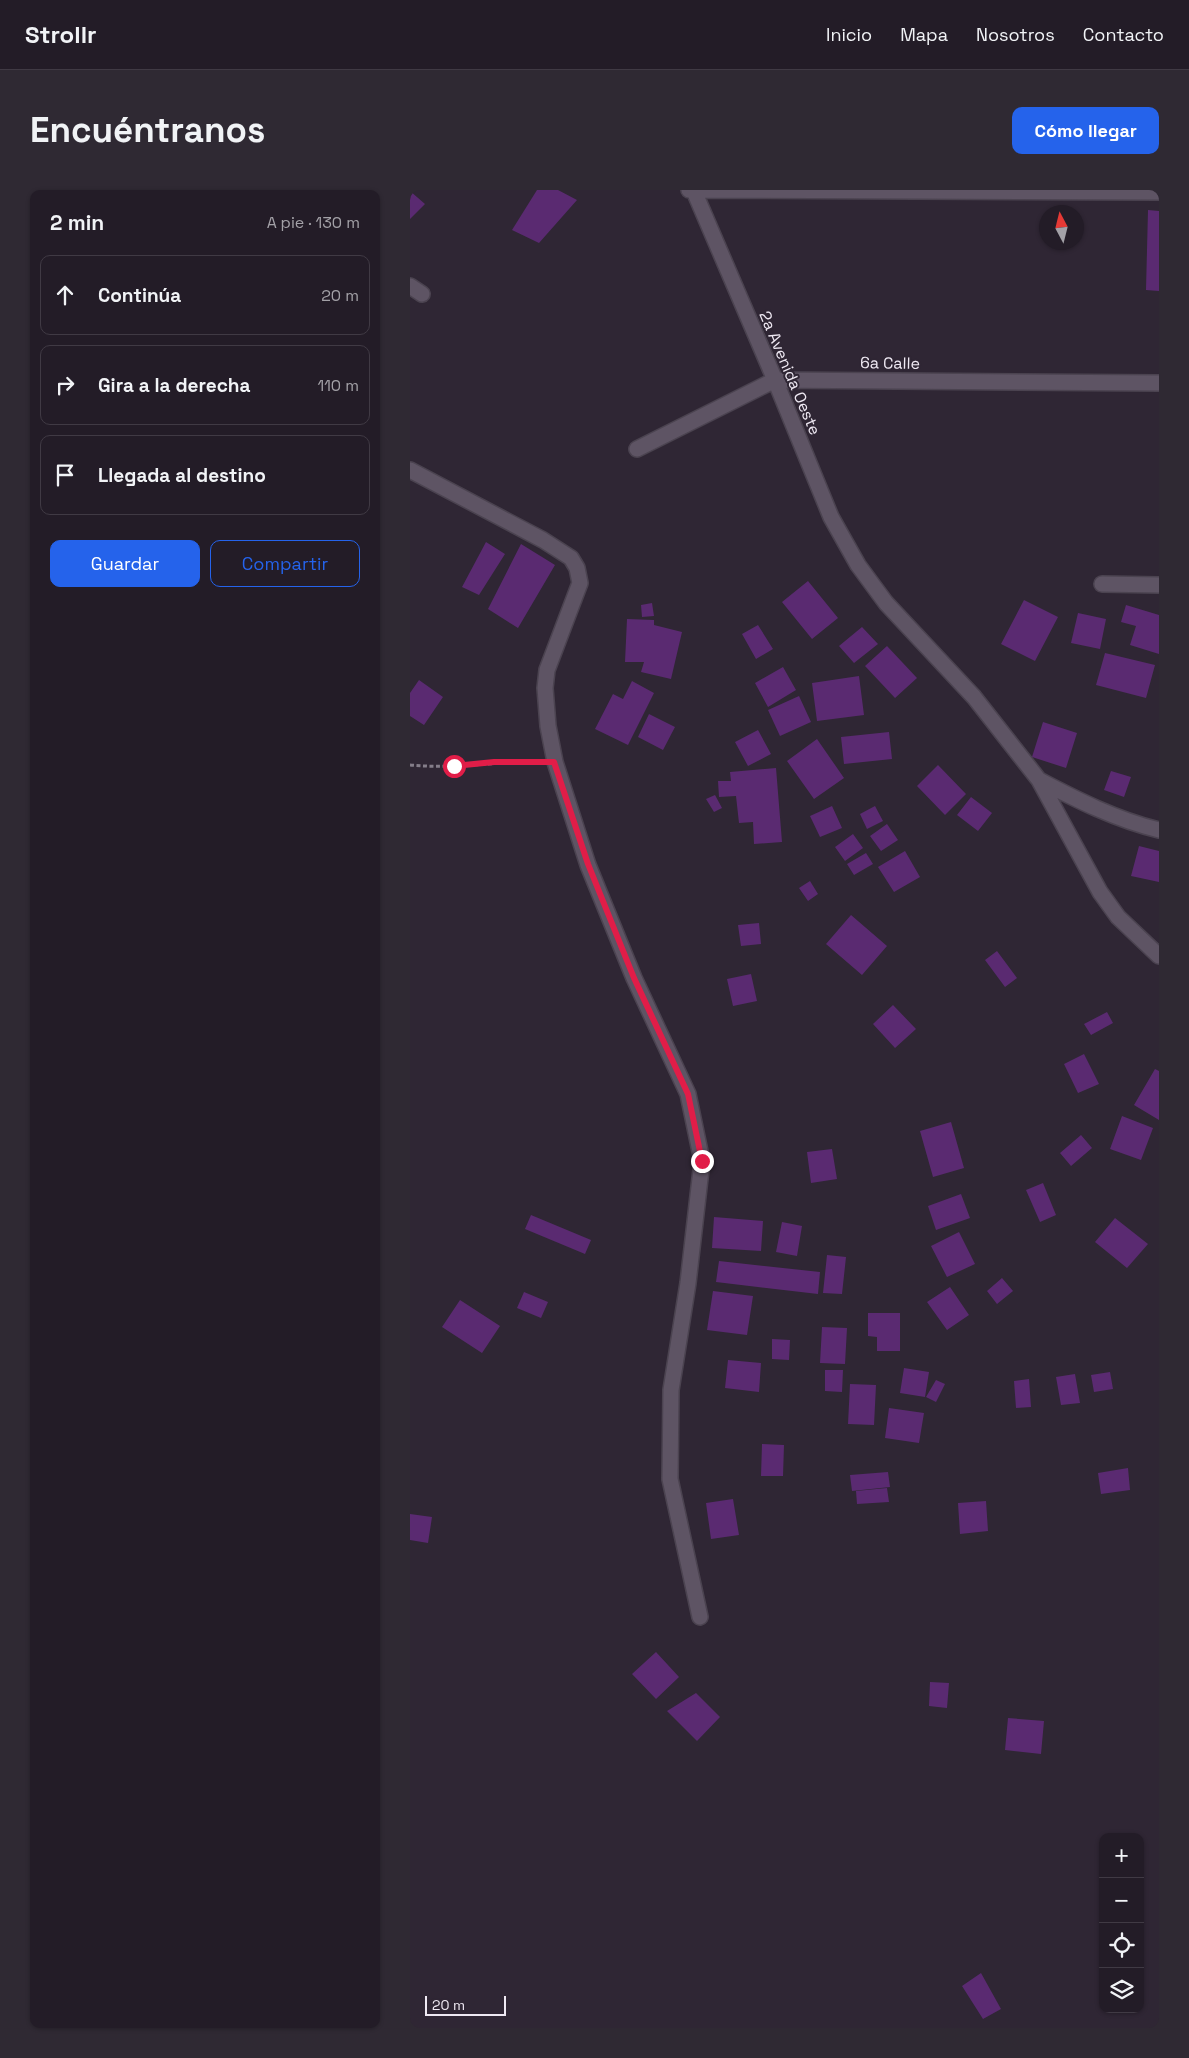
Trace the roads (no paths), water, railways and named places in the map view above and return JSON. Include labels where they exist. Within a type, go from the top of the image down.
[{"type":"street","points":[[692,191],[1159,192]]},
{"type":"street","name":"2a Avenida Oeste","points":[[692,191],[775,380],[831,517],[858,566],[886,603],[974,696],[1039,780],[1100,892],[1118,917],[1159,956]]},
{"type":"street","name":"6a Calle","points":[[637,448],[775,380],[1159,384]]},
{"type":"street","points":[[410,470],[542,540],[571,558],[578,568],[580,583],[547,670],[545,688],[548,726],[554,762],[599,891],[634,978],[688,1094],[702,1161],[688,1283],[670,1390],[670,1479],[700,1617]]},
{"type":"street","points":[[1102,584],[1159,585]]},
{"type":"street","points":[[1039,780],[1098,808],[1139,825],[1159,830]]}]
